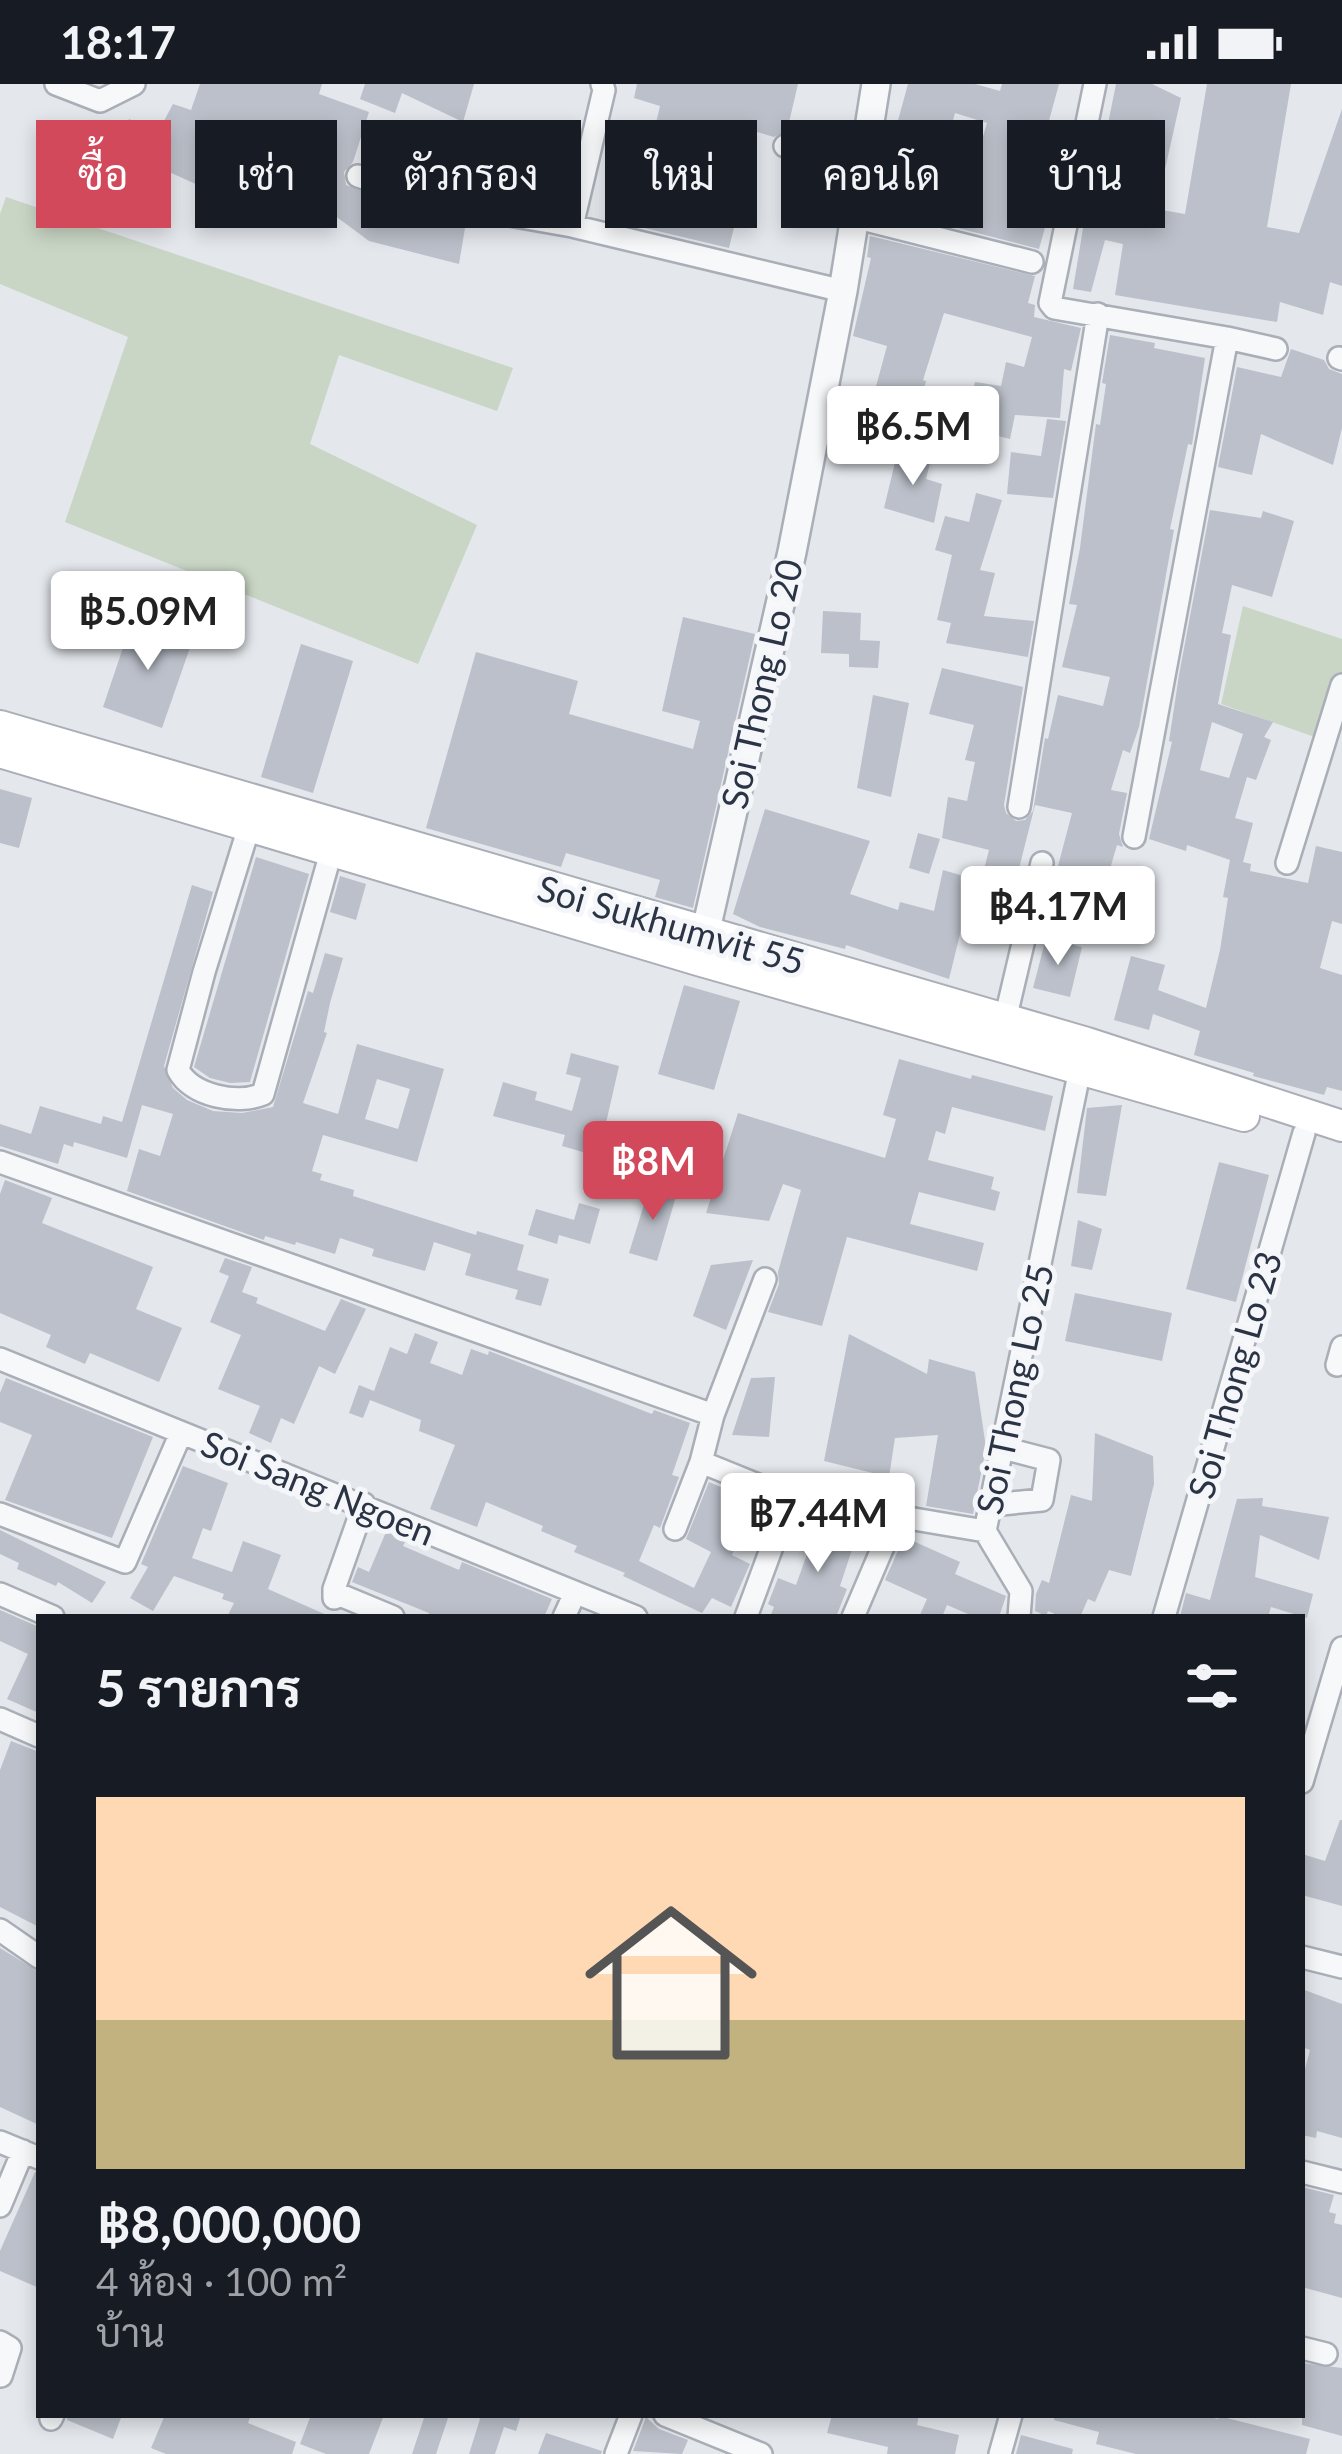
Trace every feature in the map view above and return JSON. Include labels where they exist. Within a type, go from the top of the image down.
[{"type":"main road","name":"Soi Sukhumvit 55","points":[[0,726],[705,934],[839,987],[1005,1020],[1083,1056]]},
{"type":"main road","name":"Soi Sukhumvit 55","points":[[0,752],[331,852],[1083,1056],[1319,1126],[1342,1144]]},
{"type":"street","points":[[56,84],[100,100],[134,84]]},
{"type":"street","points":[[581,183],[602,84]]},
{"type":"street","points":[[1095,84],[1048,296],[1054,308],[1276,349]]},
{"type":"street","name":"Soi Thong Lo 20","points":[[869,120],[874,85]]},
{"type":"street","points":[[580,228],[843,291]]},
{"type":"street","name":"Soi Thong Lo 20","points":[[705,934],[792,552],[852,228]]},
{"type":"street","points":[[898,228],[1032,262]]},
{"type":"street","points":[[1019,807],[1098,314]]},
{"type":"street","points":[[1134,837],[1227,338]]},
{"type":"street","points":[[1287,863],[1342,686]]},
{"type":"street","points":[[249,827],[178,1070],[183,1079],[210,1093],[250,1100],[263,1094],[331,852]]},
{"type":"street","points":[[1005,1020],[1042,863]]},
{"type":"street","name":"Soi Thong Lo 25","points":[[701,1462],[790,1498],[985,1532],[1083,1056]]},
{"type":"street","name":"Soi Thong Lo 23","points":[[1165,1614],[1319,1126]]},
{"type":"street","points":[[0,1162],[713,1415]]},
{"type":"street","points":[[675,1529],[765,1279]]},
{"type":"street","name":"Soi Sang Ngoen","points":[[0,1359],[628,1614]]},
{"type":"street","points":[[0,1514],[125,1562],[181,1433]]},
{"type":"street","points":[[991,1505],[1042,1500],[1049,1460],[1003,1448]]},
{"type":"street","points":[[747,1614],[790,1498]]},
{"type":"street","points":[[364,1504],[334,1598],[340,1595],[386,1614]]},
{"type":"street","points":[[855,1614],[897,1514]]},
{"type":"street","points":[[985,1532],[1021,1591],[1019,1614]]},
{"type":"street","points":[[565,1614],[575,1593]]},
{"type":"street","points":[[0,1594],[46,1614]]},
{"type":"street","points":[[1305,1772],[1342,1648]]},
{"type":"street","points":[[0,1719],[36,1735]]},
{"type":"street","points":[[0,1930],[36,1955]]},
{"type":"street","points":[[1305,1958],[1342,1967]]},
{"type":"street","points":[[0,2142],[31,2155],[0,2206]]},
{"type":"street","points":[[1305,2173],[1342,2182]]},
{"type":"street","points":[[0,2342],[10,2348],[1,2376]]},
{"type":"street","points":[[1305,2349],[1326,2354]]},
{"type":"street","points":[[616,2454],[630,2418]]},
{"type":"street","points":[[672,2418],[761,2454]]},
{"type":"street","points":[[1000,2454],[1010,2418]]},
{"type":"green space","points":[[6,197],[36,207],[36,228],[98,228],[513,368],[497,411],[339,355],[310,444],[477,525],[418,664],[65,522],[128,337],[0,284],[0,214]]},
{"type":"green space","points":[[1243,606],[1342,639],[1342,679],[1323,740],[1221,704]]},
{"type":"building","points":[[200,84],[322,84],[319,94],[369,112],[366,120],[361,120],[353,162],[344,172],[346,185],[361,190],[361,228],[465,228],[459,264],[369,241],[337,217],[337,120],[195,120],[195,184],[171,173],[171,120],[164,120],[173,104],[191,110]]},
{"type":"building","points":[[365,84],[474,84],[464,120],[402,93],[395,113],[360,99]]},
{"type":"building","points":[[637,84],[798,84],[790,120],[781,120],[781,134],[774,137],[757,132],[757,120],[657,120],[660,106],[634,98]]},
{"type":"building","points":[[908,84],[975,84],[1000,91],[1002,84],[1059,84],[1049,120],[1007,120],[1007,228],[1045,228],[1039,249],[958,228],[983,228],[987,123],[955,113],[953,120],[898,120]]},
{"type":"building","points":[[1116,84],[1152,84],[1181,98],[1165,169],[1165,120],[1109,120]]},
{"type":"building","points":[[1207,84],[1291,84],[1267,227],[1299,233],[1342,109],[1342,286],[1330,282],[1323,315],[1280,302],[1277,322],[1115,295],[1123,244],[1105,240],[1091,292],[1073,289],[1083,228],[1165,228],[1165,211],[1185,214]]},
{"type":"building","points":[[645,228],[734,228],[729,248]]},
{"type":"building","points":[[870,236],[1035,276],[1028,303],[1035,305],[1034,317],[1081,328],[1071,371],[1064,369],[1060,418],[1015,415],[1010,439],[965,428],[975,382],[1001,386],[1006,362],[1024,367],[1032,337],[944,313],[914,428],[868,416],[887,346],[853,336],[871,258],[867,257]]},
{"type":"building","points":[[1110,335],[1205,358],[1192,445],[1188,444],[1170,529],[1174,530],[1139,727],[1130,753],[1123,750],[1111,790],[1127,793],[1119,834],[1123,847],[1117,845],[1107,879],[1058,866],[1072,813],[1035,805],[1004,928],[964,918],[949,979],[846,945],[845,949],[760,927],[733,914],[765,809],[870,841],[850,894],[898,910],[900,902],[934,911],[943,870],[981,881],[989,850],[942,838],[948,797],[967,801],[975,762],[965,760],[974,725],[929,714],[942,668],[1023,687],[1004,805],[1016,821],[1025,820],[1033,811],[1045,738],[1058,695],[1103,706],[1110,677],[1062,667],[1077,605],[1069,604],[1096,424],[1100,425]]},
{"type":"building","points":[[1291,349],[1324,360],[1329,369],[1342,374],[1342,428],[1333,465],[1261,434],[1252,475],[1218,467],[1237,367],[1281,377]]},
{"type":"building","points":[[837,414],[859,417],[854,442],[833,438]]},
{"type":"building","points":[[1047,419],[1066,421],[1053,498],[1007,494],[1011,452],[1041,456]]},
{"type":"building","points":[[898,450],[931,459],[926,479],[942,484],[934,523],[884,508]]},
{"type":"building","points":[[976,493],[1002,500],[980,570],[995,573],[984,616],[1034,621],[1028,657],[946,643],[951,623],[937,620],[952,555],[935,550],[945,516],[969,522]]},
{"type":"building","points":[[1210,510],[1261,518],[1263,511],[1294,521],[1272,597],[1232,585],[1222,633],[1231,635],[1218,704],[1273,722],[1264,737],[1271,740],[1256,780],[1247,777],[1235,818],[1253,823],[1243,862],[1251,864],[1250,871],[1308,883],[1316,846],[1342,852],[1342,924],[1332,921],[1320,968],[1342,975],[1342,1091],[1327,1087],[1324,1095],[1194,1055],[1200,1031],[1153,1014],[1149,1030],[1114,1020],[1131,956],[1165,965],[1158,990],[1206,1008],[1220,950],[1230,860],[1187,845],[1186,851],[1149,839],[1172,742],[1179,675]],"holes":[[[1212,722],[1243,734],[1229,778],[1200,770]]]},
{"type":"building","points":[[823,611],[861,613],[860,640],[880,641],[878,668],[849,667],[849,654],[821,653]]},
{"type":"building","points":[[683,617],[755,634],[693,908],[655,897],[660,880],[566,853],[561,867],[426,828],[476,652],[578,681],[569,714],[693,749],[700,721],[662,711]]},
{"type":"building","points":[[133,618],[193,639],[162,728],[103,707]]},
{"type":"building","points":[[301,644],[353,661],[313,793],[261,777]]},
{"type":"building","points":[[873,695],[909,703],[891,797],[857,788]]},
{"type":"building","points":[[0,789],[32,798],[19,848],[0,843]]},
{"type":"building","points":[[918,833],[940,839],[929,874],[909,868]]},
{"type":"building","points":[[256,857],[309,874],[250,1082],[230,1083],[194,1067]]},
{"type":"building","points":[[340,876],[366,884],[356,920],[330,912]]},
{"type":"building","points":[[192,885],[213,892],[164,1066],[173,1088],[213,1111],[242,1113],[273,1107],[308,991],[313,993],[325,953],[343,958],[327,1033],[303,1103],[338,1114],[357,1044],[444,1069],[417,1162],[323,1135],[312,1171],[322,1174],[320,1180],[354,1190],[353,1196],[476,1235],[477,1231],[524,1245],[517,1270],[549,1279],[541,1306],[515,1299],[518,1290],[465,1275],[471,1254],[434,1242],[425,1271],[372,1256],[374,1249],[340,1238],[335,1254],[296,1242],[265,1236],[264,1240],[127,1191],[139,1149],[160,1156],[173,1114],[142,1105],[127,1158],[74,1142],[73,1147],[64,1144],[58,1164],[0,1146],[0,1124],[31,1134],[40,1106],[101,1124],[103,1116],[122,1122]],"holes":[[[377,1079],[410,1089],[398,1129],[365,1119]]]},
{"type":"building","points":[[1046,938],[1082,947],[1070,997],[1033,988]]},
{"type":"building","points":[[684,985],[740,1001],[714,1090],[658,1074]]},
{"type":"building","points":[[571,1053],[619,1066],[601,1145],[586,1141],[583,1152],[562,1146],[565,1135],[493,1116],[503,1082],[537,1092],[535,1100],[572,1111],[581,1078],[566,1074]]},
{"type":"building","points":[[899,1059],[1053,1096],[1045,1131],[952,1107],[945,1134],[936,1131],[928,1160],[994,1177],[991,1189],[1000,1192],[995,1211],[919,1192],[910,1224],[984,1243],[977,1271],[847,1237],[822,1326],[768,1312],[801,1190],[783,1184],[769,1221],[706,1213],[738,1113],[885,1158],[896,1119],[883,1115]]},
{"type":"building","points":[[1122,1105],[1106,1196],[1077,1193],[1087,1108]]},
{"type":"building","points":[[666,1121],[691,1128],[682,1159],[658,1152]]},
{"type":"building","points":[[1219,1162],[1269,1175],[1236,1302],[1186,1289]]},
{"type":"building","points":[[5,1180],[52,1198],[42,1223],[153,1267],[136,1309],[182,1328],[159,1382],[90,1353],[85,1364],[46,1347],[51,1335],[0,1313],[0,1194]]},
{"type":"building","points":[[650,1185],[677,1193],[657,1261],[629,1253]]},
{"type":"building","points":[[579,1203],[600,1209],[590,1244],[559,1235],[557,1244],[528,1235],[536,1209],[574,1220]]},
{"type":"building","points":[[1078,1220],[1102,1229],[1092,1270],[1071,1266]]},
{"type":"building","points":[[225,1258],[252,1267],[242,1292],[258,1298],[256,1303],[325,1331],[341,1299],[366,1309],[335,1374],[319,1366],[294,1424],[281,1418],[271,1443],[249,1433],[260,1406],[218,1389],[241,1335],[210,1322],[229,1276],[219,1272]]},
{"type":"building","points":[[753,1260],[726,1330],[693,1316],[711,1265]]},
{"type":"building","points":[[1075,1293],[1172,1313],[1162,1361],[1065,1341]]},
{"type":"building","points":[[415,1333],[438,1342],[430,1363],[462,1375],[471,1349],[488,1355],[489,1351],[652,1414],[654,1410],[690,1423],[672,1475],[679,1477],[660,1528],[654,1525],[639,1561],[694,1588],[711,1552],[686,1539],[709,1482],[770,1508],[763,1527],[748,1520],[732,1555],[750,1564],[731,1607],[712,1598],[702,1613],[574,1552],[577,1546],[541,1531],[543,1526],[486,1502],[477,1527],[430,1509],[455,1445],[419,1431],[421,1420],[370,1400],[363,1418],[349,1413],[359,1385],[374,1391],[390,1347],[407,1354]]},
{"type":"building","points":[[849,1334],[927,1374],[929,1359],[975,1372],[986,1448],[973,1514],[926,1506],[938,1435],[895,1438],[889,1477],[824,1461]]},
{"type":"building","points":[[775,1377],[769,1437],[732,1435],[751,1378]]},
{"type":"building","points":[[6,1378],[153,1437],[112,1538],[5,1500],[32,1435],[0,1422],[0,1393]]},
{"type":"building","points":[[1095,1433],[1153,1456],[1154,1484],[1131,1576],[1109,1570],[1095,1602],[1088,1599],[1081,1614],[1035,1611],[1042,1580],[1049,1583],[1071,1495],[1092,1501]]},
{"type":"building","points":[[183,1466],[228,1483],[211,1531],[203,1528],[192,1558],[232,1572],[243,1541],[281,1555],[268,1589],[324,1614],[228,1614],[234,1603],[222,1599],[224,1594],[174,1576],[153,1611],[130,1598],[148,1567],[141,1564]]},
{"type":"building","points":[[1263,1498],[1262,1506],[1329,1517],[1319,1560],[1260,1535],[1255,1577],[1313,1594],[1307,1618],[1271,1607],[1269,1614],[1181,1614],[1186,1593],[1210,1600],[1237,1499]]},
{"type":"building","points":[[820,1518],[860,1525],[840,1586],[847,1589],[837,1614],[771,1614],[774,1607],[768,1604],[778,1578],[796,1585]]},
{"type":"building","points":[[0,1530],[106,1582],[92,1603],[58,1582],[56,1586],[17,1569],[19,1563],[0,1554]]},
{"type":"building","points":[[386,1532],[406,1540],[403,1546],[459,1570],[462,1562],[552,1599],[545,1614],[429,1614],[352,1582],[358,1567],[369,1572]]},
{"type":"building","points":[[904,1537],[960,1562],[955,1574],[1006,1596],[1000,1614],[968,1614],[947,1605],[943,1614],[920,1614],[927,1599],[885,1580]]},
{"type":"building","points":[[0,1610],[36,1626],[36,1712],[7,1699],[28,1654],[0,1641]]},
{"type":"building","points":[[11,1741],[36,1751],[36,1925],[0,1907],[0,1770]]},
{"type":"building","points":[[1342,1820],[1342,1906],[1305,1896],[1305,1855],[1325,1861]]},
{"type":"building","points":[[0,1948],[36,1970],[36,2124],[0,2107]]},
{"type":"building","points":[[1305,1990],[1342,2004],[1342,2138],[1317,2131],[1316,2138],[1305,2136],[1305,2069],[1310,2050],[1305,2048]]},
{"type":"building","points":[[36,2172],[36,2287],[0,2271],[0,2251]]},
{"type":"building","points":[[1305,2188],[1334,2195],[1329,2212],[1336,2214],[1334,2223],[1342,2225],[1342,2298],[1305,2288]]},
{"type":"building","points":[[1305,2363],[1342,2368],[1342,2436],[1302,2425]]},
{"type":"building","points":[[67,2418],[121,2418],[113,2439]]},
{"type":"building","points":[[164,2418],[250,2418],[248,2423],[296,2442],[292,2454],[166,2454],[151,2448]]},
{"type":"building","points":[[310,2418],[383,2418],[369,2454],[326,2454],[300,2444]]},
{"type":"building","points":[[424,2418],[448,2418],[436,2454],[412,2454]]},
{"type":"building","points":[[520,2418],[516,2431],[504,2427],[495,2454],[469,2454],[480,2419]]},
{"type":"building","points":[[646,2418],[688,2440],[682,2454],[633,2451]]},
{"type":"building","points":[[831,2418],[918,2418],[917,2425],[959,2435],[955,2454],[887,2454],[888,2447],[827,2433]]},
{"type":"building","points":[[1227,2418],[1310,2439],[1306,2454],[1136,2454],[1096,2444],[1099,2432],[1054,2420]]},
{"type":"building","points":[[546,2433],[602,2451],[601,2454],[538,2454]]},
{"type":"building","points":[[1021,2435],[1073,2449],[1072,2454],[1016,2454]]}]
